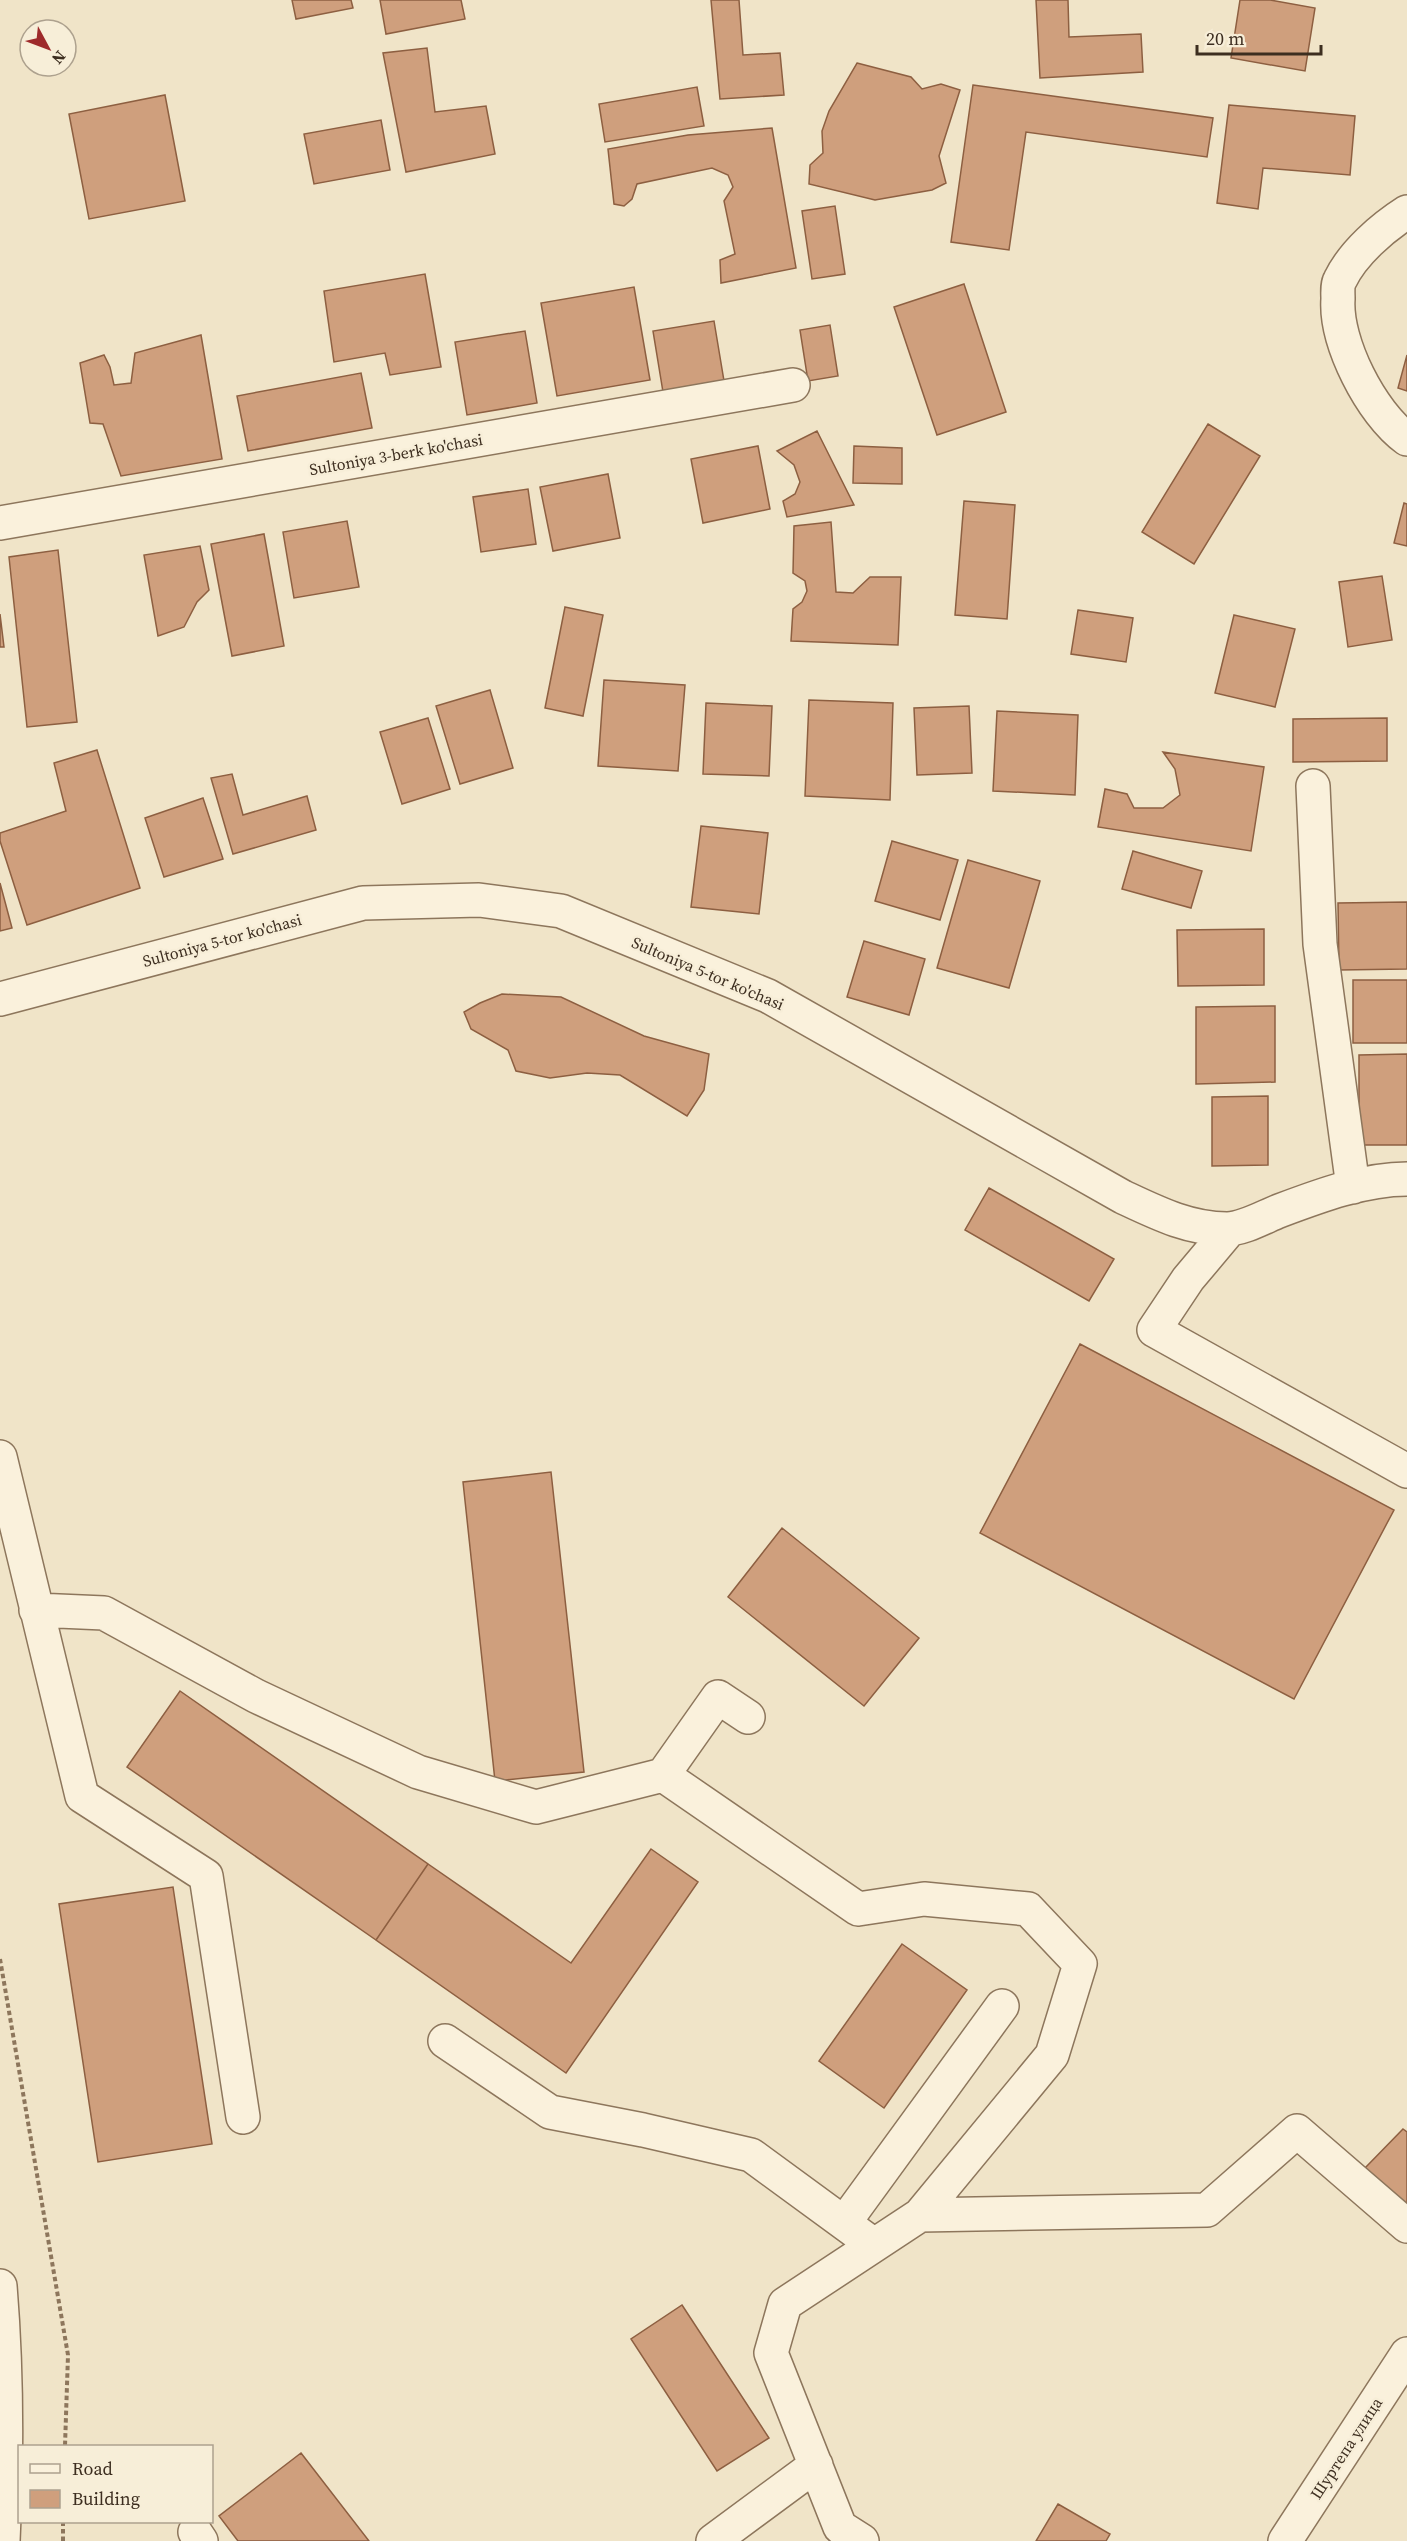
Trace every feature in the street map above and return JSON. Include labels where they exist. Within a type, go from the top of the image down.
[{"type":"street","points":[[1407,212],[1394,220],[1356,256],[1339,282],[1337,315],[1355,371],[1398,433],[1407,439]]},
{"type":"street","name":"Sultoniya 3-berk ko'chasi","points":[[0,523],[793,385]]},
{"type":"street","points":[[1313,786],[1320,944],[1353,1187]]},
{"type":"street","name":"Sultoniya 5-tor ko'chasi","points":[[0,999],[363,903],[479,900],[561,911],[768,996],[1123,1197],[1180,1223],[1204,1228],[1230,1229],[1310,1199],[1353,1187],[1407,1179]]},
{"type":"street","points":[[1230,1229],[1188,1279],[1154,1330],[1407,1471]]},
{"type":"street","points":[[0,1457],[82,1796],[206,1876],[243,2117]]},
{"type":"street","points":[[36,1610],[104,1613],[256,1696],[418,1772],[536,1807],[663,1775],[718,1697],[748,1717]]},
{"type":"street","points":[[663,1775],[858,1909],[924,1899],[1029,1909],[1080,1964],[1052,2055],[920,2215],[785,2304],[771,2353],[842,2536]]},
{"type":"street","points":[[844,2223],[1002,2006]]},
{"type":"street","points":[[445,2041],[550,2112],[644,2130],[751,2155],[874,2245]]},
{"type":"street","points":[[920,2215],[1207,2210],[1297,2131],[1407,2226]]},
{"type":"street","points":[[0,2286],[7,2400],[3,2541]]},
{"type":"street","name":"Шуртепа улица","points":[[1285,2541],[1407,2354]]},
{"type":"street","points":[[713,2541],[816,2465]]},
{"type":"path","points":[[0,1959],[68,2355],[65,2445]]},
{"type":"path","points":[[63,2523],[63,2541]]},
{"type":"building","points":[[292,0],[351,0],[353,8],[296,19]]},
{"type":"building","points":[[380,0],[461,0],[465,19],[386,34]]},
{"type":"building","points":[[711,0],[739,0],[743,55],[780,53],[784,95],[720,99]]},
{"type":"building","points":[[1036,0],[1068,0],[1069,37],[1141,34],[1143,72],[1040,78]]},
{"type":"building","points":[[1240,0],[1270,0],[1315,8],[1305,71],[1231,58]]},
{"type":"building","points":[[427,48],[435,112],[486,106],[495,154],[406,172],[383,53]]},
{"type":"building","points":[[857,63],[911,77],[922,89],[941,84],[960,90],[939,156],[946,183],[932,190],[875,200],[809,184],[810,165],[823,153],[822,131],[829,111]]},
{"type":"building","points":[[973,85],[1213,118],[1207,157],[1026,132],[1009,250],[951,242]]},
{"type":"building","points":[[697,87],[704,126],[605,142],[599,104]]},
{"type":"building","points":[[165,95],[185,201],[89,219],[69,114]]},
{"type":"building","points":[[1229,105],[1355,116],[1350,175],[1263,168],[1258,209],[1217,203]]},
{"type":"building","points":[[381,120],[390,170],[314,184],[304,134]]},
{"type":"building","points":[[772,128],[796,268],[721,283],[720,260],[735,254],[724,201],[733,187],[728,175],[712,168],[637,184],[632,199],[624,206],[614,204],[608,149],[688,135]]},
{"type":"building","points":[[835,206],[845,274],[812,279],[802,211]]},
{"type":"building","points":[[425,274],[441,367],[390,375],[385,353],[334,362],[324,291]]},
{"type":"building","points":[[964,284],[1006,412],[937,435],[894,307]]},
{"type":"building","points":[[634,287],[650,380],[557,396],[541,303]]},
{"type":"building","points":[[714,321],[724,381],[663,392],[653,331]]},
{"type":"building","points":[[830,325],[838,376],[808,381],[800,330]]},
{"type":"building","points":[[525,331],[537,403],[467,415],[455,342]]},
{"type":"building","points":[[201,335],[222,459],[121,476],[103,424],[90,423],[80,363],[104,355],[110,367],[114,385],[131,383],[135,353]]},
{"type":"building","points":[[1407,355],[1407,391],[1398,388]]},
{"type":"building","points":[[361,373],[372,428],[248,451],[237,396]]},
{"type":"building","points":[[1208,424],[1260,456],[1194,564],[1142,532]]},
{"type":"building","points":[[817,431],[854,505],[787,517],[783,501],[795,494],[800,482],[794,465],[777,451]]},
{"type":"building","points":[[758,446],[770,509],[703,523],[691,459]]},
{"type":"building","points":[[854,446],[902,448],[902,484],[853,483]]},
{"type":"building","points":[[608,474],[620,538],[553,551],[540,487]]},
{"type":"building","points":[[528,489],[536,544],[481,552],[473,497]]},
{"type":"building","points":[[964,501],[1015,505],[1007,619],[955,615]]},
{"type":"building","points":[[1404,503],[1407,504],[1407,546],[1394,543]]},
{"type":"building","points":[[347,521],[359,587],[294,598],[283,532]]},
{"type":"building","points":[[831,522],[836,592],[853,593],[870,577],[901,577],[898,645],[791,641],[793,609],[802,602],[807,591],[805,581],[793,573],[794,526]]},
{"type":"building","points":[[264,534],[284,646],[232,656],[211,544]]},
{"type":"building","points":[[200,546],[209,590],[197,602],[184,627],[158,636],[144,555]]},
{"type":"building","points":[[58,550],[77,722],[27,727],[9,557]]},
{"type":"building","points":[[1382,576],[1392,640],[1348,647],[1339,582]]},
{"type":"building","points":[[565,607],[603,615],[583,716],[545,708]]},
{"type":"building","points":[[1078,610],[1133,618],[1126,662],[1071,654]]},
{"type":"building","points":[[0,614],[4,647],[0,647]]},
{"type":"building","points":[[1234,615],[1295,629],[1275,707],[1215,693]]},
{"type":"building","points":[[604,680],[685,685],[678,771],[598,766]]},
{"type":"building","points":[[490,690],[513,768],[460,784],[436,706]]},
{"type":"building","points":[[809,700],[893,703],[890,800],[805,796]]},
{"type":"building","points":[[706,703],[772,706],[769,776],[703,774]]},
{"type":"building","points":[[969,706],[972,773],[917,775],[914,708]]},
{"type":"building","points":[[997,711],[1078,715],[1075,795],[993,791]]},
{"type":"building","points":[[428,718],[450,789],[402,804],[380,732]]},
{"type":"building","points":[[1387,718],[1387,761],[1293,762],[1293,719]]},
{"type":"building","points":[[97,750],[140,888],[27,925],[0,841],[0,833],[66,811],[54,763]]},
{"type":"building","points":[[1163,752],[1264,767],[1251,851],[1098,827],[1105,789],[1127,794],[1134,808],[1163,808],[1180,795],[1175,769]]},
{"type":"building","points":[[232,774],[243,815],[307,796],[316,830],[233,854],[211,778]]},
{"type":"building","points":[[203,798],[223,859],[164,877],[145,818]]},
{"type":"building","points":[[701,826],[768,833],[759,914],[691,907]]},
{"type":"building","points":[[892,841],[958,860],[940,920],[875,901]]},
{"type":"building","points":[[1133,851],[1202,871],[1191,908],[1122,889]]},
{"type":"building","points":[[968,860],[1040,881],[1009,988],[937,968]]},
{"type":"building","points":[[0,883],[12,928],[0,931]]},
{"type":"building","points":[[1407,902],[1407,969],[1339,970],[1338,903]]},
{"type":"building","points":[[1264,929],[1264,985],[1178,986],[1177,930]]},
{"type":"building","points":[[864,941],[925,959],[909,1015],[847,997]]},
{"type":"building","points":[[1353,980],[1407,980],[1407,1043],[1353,1043]]},
{"type":"building","points":[[502,994],[561,997],[644,1036],[709,1054],[704,1090],[687,1116],[620,1075],[587,1073],[550,1078],[516,1071],[508,1050],[471,1029],[464,1012]]},
{"type":"building","points":[[1275,1006],[1275,1082],[1196,1084],[1196,1007]]},
{"type":"building","points":[[1407,1054],[1407,1145],[1359,1145],[1359,1055]]},
{"type":"building","points":[[1268,1096],[1268,1165],[1212,1166],[1212,1097]]},
{"type":"building","points":[[989,1188],[1114,1259],[1089,1301],[965,1230]]},
{"type":"building","points":[[1080,1344],[1394,1510],[1294,1699],[980,1533]]},
{"type":"building","points":[[551,1472],[584,1772],[495,1781],[463,1482]]},
{"type":"building","points":[[782,1528],[919,1638],[864,1706],[728,1597]]},
{"type":"building","points":[[180,1691],[428,1864],[376,1940],[127,1767]]},
{"type":"building","points":[[651,1849],[698,1882],[566,2073],[376,1940],[428,1864],[571,1963]]},
{"type":"building","points":[[173,1887],[212,2144],[98,2162],[59,1904]]},
{"type":"building","points":[[902,1944],[967,1990],[884,2108],[819,2061]]},
{"type":"building","points":[[1403,2129],[1407,2132],[1407,2209],[1365,2168]]},
{"type":"building","points":[[682,2305],[769,2438],[717,2471],[631,2339]]},
{"type":"building","points":[[301,2453],[369,2541],[238,2541],[219,2516]]},
{"type":"building","points":[[1058,2504],[1110,2534],[1106,2541],[1036,2541]]}]
